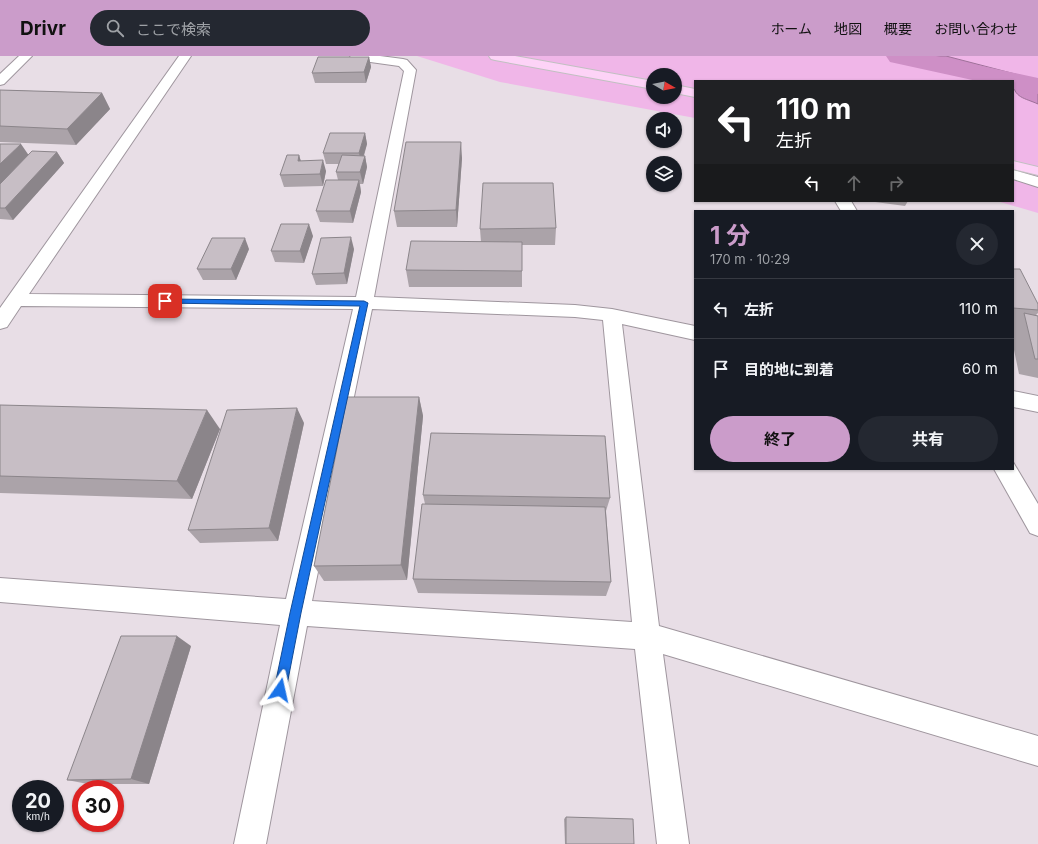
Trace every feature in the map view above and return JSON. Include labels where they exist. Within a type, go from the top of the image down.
[{"type":"main road","points":[[495,56],[646,84]]},
{"type":"main road","points":[[682,90],[694,93]]},
{"type":"main road","points":[[1014,165],[1038,171]]},
{"type":"street","points":[[0,81],[26,56]]},
{"type":"street","points":[[0,322],[184,56]]},
{"type":"street","points":[[250,844],[296,613],[364,303],[410,70],[403,63],[356,56]]},
{"type":"street","points":[[499,56],[519,60]]},
{"type":"street","points":[[1014,174],[1038,182]]},
{"type":"street","points":[[16,300],[364,303],[575,310],[612,315],[694,333]]},
{"type":"street","points":[[612,315],[647,636],[673,844]]},
{"type":"street","points":[[1014,399],[1038,404]]},
{"type":"street","points":[[1006,470],[1038,525]]},
{"type":"street","points":[[0,590],[296,613],[647,636],[1038,751]]},
{"type":"shaded area","points":[[417,56],[1038,56],[1038,213],[1000,202],[1014,202],[1014,80],[694,80],[694,118],[682,116],[682,112],[662,112],[500,82]]},
{"type":"shaded area","points":[[912,56],[946,56],[1038,80],[1038,104],[1024,99],[1017,94],[1014,87],[1014,80],[991,80]]},
{"type":"building","points":[[318,57],[369,57],[364,72],[312,73]]},
{"type":"building","points":[[0,90],[102,93],[67,129],[0,126]]},
{"type":"building","points":[[330,133],[365,133],[359,153],[323,153]]},
{"type":"building","points":[[406,142],[461,142],[456,210],[394,211]]},
{"type":"building","points":[[0,144],[21,144],[0,164]]},
{"type":"building","points":[[32,151],[57,152],[5,208],[0,208],[0,184]]},
{"type":"building","points":[[287,155],[299,155],[298,161],[323,160],[320,174],[280,175]]},
{"type":"building","points":[[342,155],[365,156],[360,172],[336,172]]},
{"type":"building","points":[[326,180],[359,180],[350,211],[316,211]]},
{"type":"building","points":[[483,183],[553,183],[556,228],[480,229]]},
{"type":"building","points":[[281,224],[309,224],[300,251],[271,251]]},
{"type":"building","points":[[351,237],[344,273],[312,274],[321,238]]},
{"type":"building","points":[[212,238],[245,238],[231,269],[197,269]]},
{"type":"building","points":[[411,241],[522,242],[522,271],[406,270]]},
{"type":"building","points":[[1014,269],[1020,269],[1038,304],[1038,310],[1014,308]]},
{"type":"building","points":[[1024,313],[1038,316],[1038,359],[1035,359]]},
{"type":"building","points":[[347,397],[419,397],[401,565],[314,566]]},
{"type":"building","points":[[0,405],[207,410],[177,481],[0,476]]},
{"type":"building","points":[[297,408],[269,528],[188,530],[227,410]]},
{"type":"building","points":[[431,433],[605,436],[610,498],[423,495]]},
{"type":"building","points":[[422,504],[605,507],[611,582],[413,579]]},
{"type":"building","points":[[121,636],[177,636],[131,779],[67,780]]},
{"type":"building","points":[[566,817],[633,819],[634,844],[566,844]]},
{"type":"waterway","points":[[899,56],[1010,80]]},
{"type":"waterway","points":[[1014,81],[1038,86]]},
{"type":"route","points":[[165,301],[364,303],[280,690]]}]
